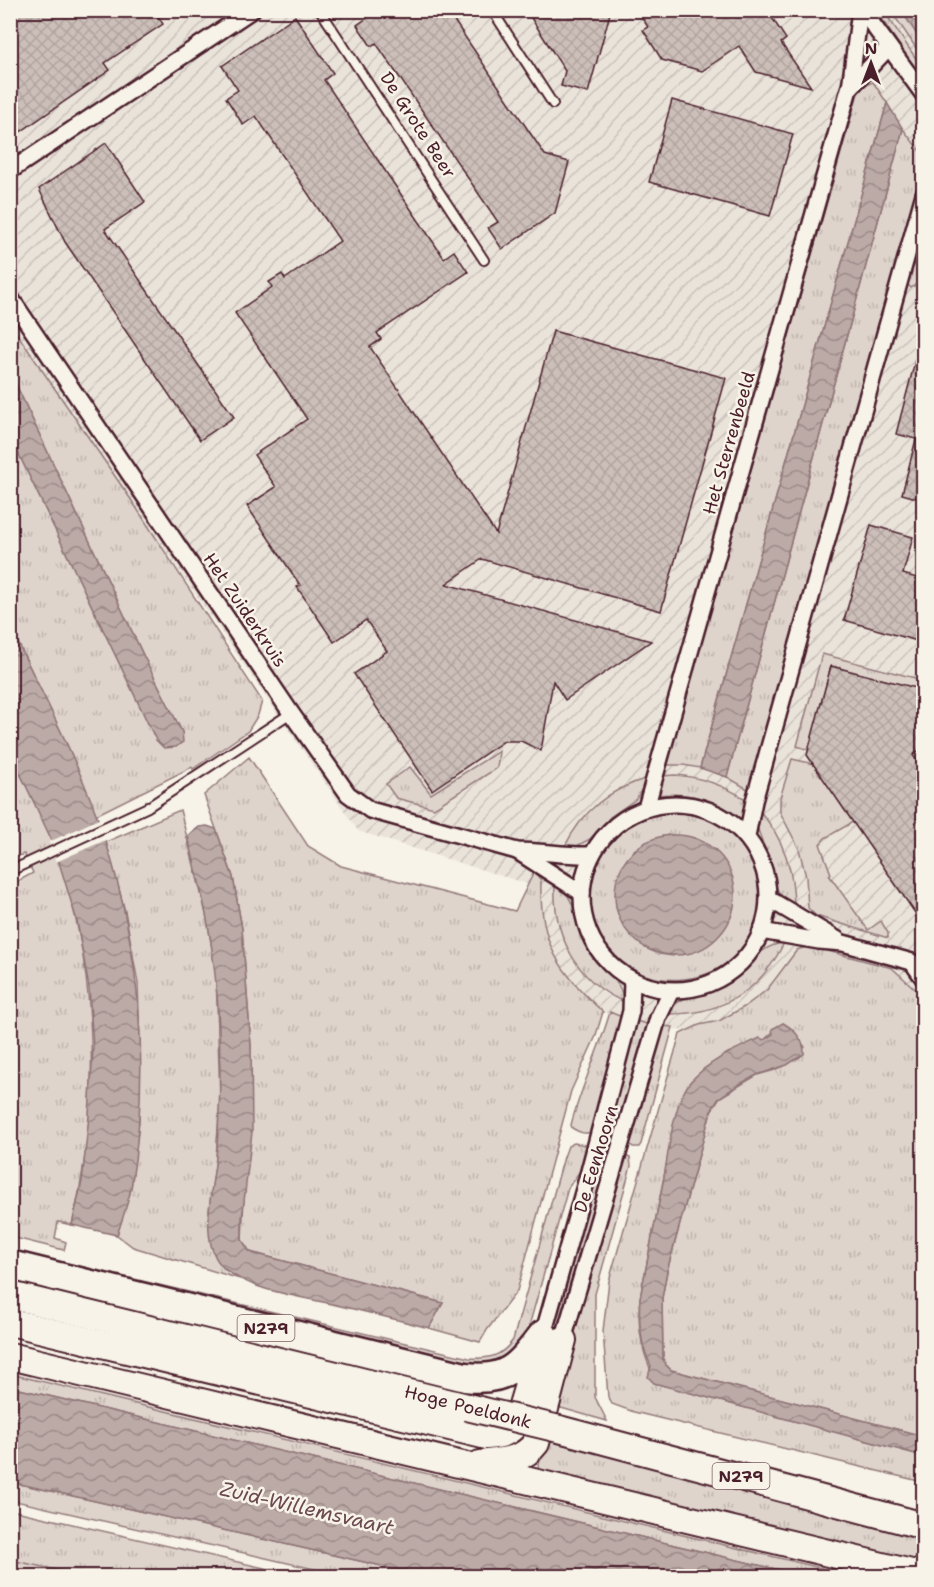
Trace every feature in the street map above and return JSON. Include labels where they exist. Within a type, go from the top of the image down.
[{"type":"highway","name":"N279","points":[[10,1265],[465,1377],[486,1378],[505,1373],[553,1338]]},
{"type":"highway","name":"Hoge Poeldonk","points":[[10,1295],[559,1429],[924,1526]]},
{"type":"highway","points":[[10,1322],[487,1436],[501,1435],[511,1431],[553,1338]]},
{"type":"highway","points":[[464,1466],[512,1460],[531,1450],[536,1443],[540,1431],[553,1338]]},
{"type":"highway","points":[[10,1356],[924,1576]]},
{"type":"street","points":[[10,171],[252,10]]},
{"type":"street","name":"Het Sterrenbeeld","points":[[861,10],[924,95]]},
{"type":"street","name":"Het Sterrenbeeld","points":[[646,808],[849,89],[861,10]]},
{"type":"street","name":"Het Sterrenbeeld","points":[[849,89],[888,48]]},
{"type":"street","points":[[747,836],[754,801],[924,194]]},
{"type":"street","name":"Het Zuiderkruis","points":[[10,297],[348,794],[370,810],[517,851],[538,851],[571,856],[592,855]]},
{"type":"street","points":[[669,804],[691,806],[724,817],[747,836],[761,858],[767,876],[769,899],[761,931],[755,944],[734,967],[706,982],[671,991],[653,989],[632,981],[613,966],[589,934],[582,893],[584,875],[594,849],[616,824],[646,808],[669,804]]},
{"type":"street","name":"Het Zuiderkruis","points":[[517,851],[582,893]]},
{"type":"street","points":[[769,899],[843,943]]},
{"type":"street","points":[[761,931],[843,943],[918,958],[924,979]]},
{"type":"street","name":"De Eenhoorn","points":[[553,1338],[588,1175],[631,1011],[632,981]]},
{"type":"street","name":"De Eenhoorn","points":[[553,1338],[658,1018],[671,991]]},
{"type":"lane","name":"De Grote Beer","points":[[320,10],[484,260]]},
{"type":"lane","points":[[492,10],[553,104]]},
{"type":"lane","points":[[10,871],[148,807],[291,713]]},
{"type":"shaded area","points":[[10,11],[923,11],[923,1023],[835,974],[689,1032],[616,1019],[574,993],[541,938],[534,886],[358,831],[11,326]]},
{"type":"green space","points":[[876,11],[884,11],[923,69],[923,80]]},
{"type":"green space","points":[[891,11],[904,11],[923,44],[923,58]]},
{"type":"green space","points":[[873,82],[887,103],[700,768],[664,765],[858,93],[863,86]]},
{"type":"green space","points":[[903,129],[923,155],[923,174],[751,791],[727,777]]},
{"type":"green space","points":[[919,259],[923,261],[923,279],[911,288],[906,283],[906,277]]},
{"type":"green space","points":[[11,325],[132,501],[262,701],[258,715],[248,731],[193,769],[192,767],[96,815],[11,627],[11,438],[156,739],[182,732],[144,657],[11,374]]},
{"type":"green space","points":[[822,654],[923,680],[923,690],[831,666],[809,750],[797,746]]},
{"type":"green space","points":[[499,751],[497,768],[434,808],[396,798],[386,784],[410,767],[431,794]]},
{"type":"green space","points":[[10,754],[54,844],[69,890],[80,937],[87,985],[91,1033],[88,1129],[82,1177],[72,1225],[58,1222],[55,1238],[66,1242],[64,1250],[11,1237],[11,885],[33,873],[24,854],[16,857],[13,851],[11,852]]},
{"type":"green space","points":[[249,757],[308,846],[341,866],[515,911],[534,872],[541,880],[544,921],[554,954],[574,983],[603,1012],[595,1038],[571,1091],[517,1291],[480,1342],[429,1328],[443,1303],[250,1252],[242,1240],[251,1046],[242,929],[233,877],[204,795]]},
{"type":"green space","points":[[792,759],[814,764],[853,822],[825,838],[820,844],[831,874],[829,875],[868,930],[881,921],[888,933],[888,938],[816,916],[808,908],[806,877],[799,849],[780,812],[780,798]]},
{"type":"green space","points":[[675,775],[712,783],[747,800],[742,820],[722,806],[702,798],[656,795],[661,776]]},
{"type":"green space","points":[[648,778],[636,799],[610,817],[590,839],[573,848],[564,848],[579,823],[598,803],[621,788]]},
{"type":"green space","points":[[180,810],[207,917],[216,974],[220,1099],[209,1211],[224,1269],[240,1279],[133,1247],[117,1235],[131,1189],[139,1121],[140,1042],[138,983],[125,911],[106,842]]},
{"type":"green space","points":[[668,810],[707,818],[735,836],[752,862],[759,892],[755,922],[741,949],[717,969],[684,979],[648,976],[620,960],[601,936],[591,907],[592,876],[605,847],[630,824]],"holes":[[[668,835],[694,838],[716,850],[734,889],[734,903],[730,917],[673,956],[659,954],[645,948],[634,850],[644,843]]]},
{"type":"green space","points":[[759,810],[775,832],[786,856],[792,881],[794,909],[782,898],[776,887],[757,827]]},
{"type":"green space","points":[[555,881],[563,888],[573,906],[588,946],[620,988],[624,1002],[607,993],[592,981],[570,953],[558,918]]},
{"type":"green space","points":[[784,943],[763,975],[737,997],[705,1010],[667,1014],[679,1001],[727,981],[761,952]]},
{"type":"green space","points":[[809,946],[892,968],[923,996],[923,1436],[671,1370],[663,1359],[662,1298],[667,1271],[711,1111],[719,1098],[757,1075],[775,1070],[805,1047],[792,1029],[783,1023],[764,1040],[728,1053],[705,1068],[690,1082],[682,1097],[674,1126],[640,1298],[639,1325],[642,1344],[654,1383],[923,1456],[923,1482],[634,1412],[612,1404],[608,1397],[603,1331],[609,1281],[680,1034],[699,1025],[719,1021],[744,1007],[767,990],[797,950]]},
{"type":"green space","points":[[610,1012],[624,1018],[595,1131],[583,1133],[572,1128],[571,1125]]},
{"type":"green space","points":[[636,1021],[651,1025],[617,1143],[603,1138]]},
{"type":"green space","points":[[660,1026],[673,1027],[641,1144],[639,1147],[633,1147],[628,1142]]},
{"type":"green space","points":[[574,1143],[591,1146],[582,1168],[568,1188],[524,1344],[513,1357],[484,1368],[11,1259],[11,1250],[469,1358],[494,1356],[504,1350],[513,1340],[564,1157],[568,1146]]},
{"type":"green space","points":[[600,1149],[613,1152],[542,1403],[530,1401]]},
{"type":"green space","points":[[624,1155],[630,1158],[631,1166],[595,1294],[595,1397],[607,1421],[554,1406],[580,1305]]},
{"type":"green space","points":[[11,1374],[854,1576],[805,1576],[11,1387]]},
{"type":"green space","points":[[544,1440],[720,1481],[923,1539],[923,1563],[538,1470]]},
{"type":"green space","points":[[10,1482],[426,1576],[345,1576],[11,1500]]},
{"type":"green space","points":[[11,1510],[299,1576],[11,1576]]},
{"type":"green space","points":[[11,1560],[84,1576],[11,1576]]},
{"type":"water","points":[[904,11],[923,11],[923,44],[903,13]]},
{"type":"water","points":[[887,103],[903,129],[727,777],[700,768]]},
{"type":"water","points":[[11,374],[144,657],[182,732],[183,742],[176,747],[164,748],[156,740],[11,438]]},
{"type":"water","points":[[10,627],[86,787],[106,842],[127,927],[139,1014],[140,1101],[131,1188],[117,1235],[72,1225],[82,1181],[89,1116],[93,1047],[89,988],[77,921],[53,843],[11,754]]},
{"type":"water","points":[[207,826],[216,829],[233,877],[242,929],[251,1046],[252,1132],[242,1219],[242,1240],[250,1252],[443,1303],[429,1328],[259,1287],[235,1276],[216,1258],[211,1244],[209,1211],[219,1121],[219,1019],[209,930],[188,836],[199,827]]},
{"type":"water","points":[[675,835],[698,839],[718,852],[731,872],[735,895],[731,918],[718,938],[698,951],[675,955],[652,951],[632,938],[619,918],[615,895],[619,872],[632,852],[652,839]]},
{"type":"water","points":[[783,1023],[798,1036],[803,1045],[804,1054],[787,1065],[757,1075],[738,1085],[719,1098],[711,1111],[667,1271],[662,1298],[663,1359],[671,1370],[923,1436],[923,1456],[654,1383],[648,1377],[651,1366],[641,1333],[640,1298],[680,1101],[691,1081],[706,1067],[742,1046],[760,1038],[764,1040],[773,1034],[772,1029]]},
{"type":"water","name":"Zuid-Willemsvaart","points":[[11,1387],[805,1576],[426,1576],[11,1482]]},
{"type":"pier","points":[[101,818],[108,839],[56,862],[49,842]]},
{"type":"building","points":[[22,10],[154,10],[163,24],[105,63],[110,70],[10,139],[10,18]]},
{"type":"building","points":[[379,10],[447,10],[545,155],[569,162],[555,213],[502,249],[488,228],[498,222],[376,43],[371,46],[357,25]]},
{"type":"building","points":[[526,10],[611,10],[588,93],[561,86],[565,71]]},
{"type":"building","points":[[637,10],[767,10],[786,39],[781,43],[811,87],[756,72],[739,46],[702,71],[662,60],[643,30],[648,27]]},
{"type":"building","points":[[295,16],[333,73],[324,80],[404,199],[444,258],[454,251],[468,272],[377,333],[381,339],[370,347],[496,534],[553,331],[726,378],[661,611],[482,559],[446,584],[651,641],[565,700],[553,681],[541,751],[521,741],[504,741],[432,790],[354,674],[387,651],[366,620],[334,642],[297,587],[300,585],[247,506],[276,487],[254,455],[307,419],[235,313],[272,287],[269,282],[282,274],[285,279],[340,241],[256,116],[243,125],[226,98],[238,90],[222,66]]},
{"type":"building","points":[[672,100],[793,134],[770,216],[649,182]]},
{"type":"building","points":[[106,143],[145,202],[105,229],[234,417],[200,440],[65,242],[39,189]]},
{"type":"building","points":[[918,350],[924,350],[923,500],[902,494],[916,439],[896,434]]},
{"type":"building","points":[[871,525],[913,537],[903,574],[924,580],[924,643],[844,620]]},
{"type":"building","points":[[831,666],[924,690],[924,748],[913,755],[924,771],[924,926],[807,755]]}]
